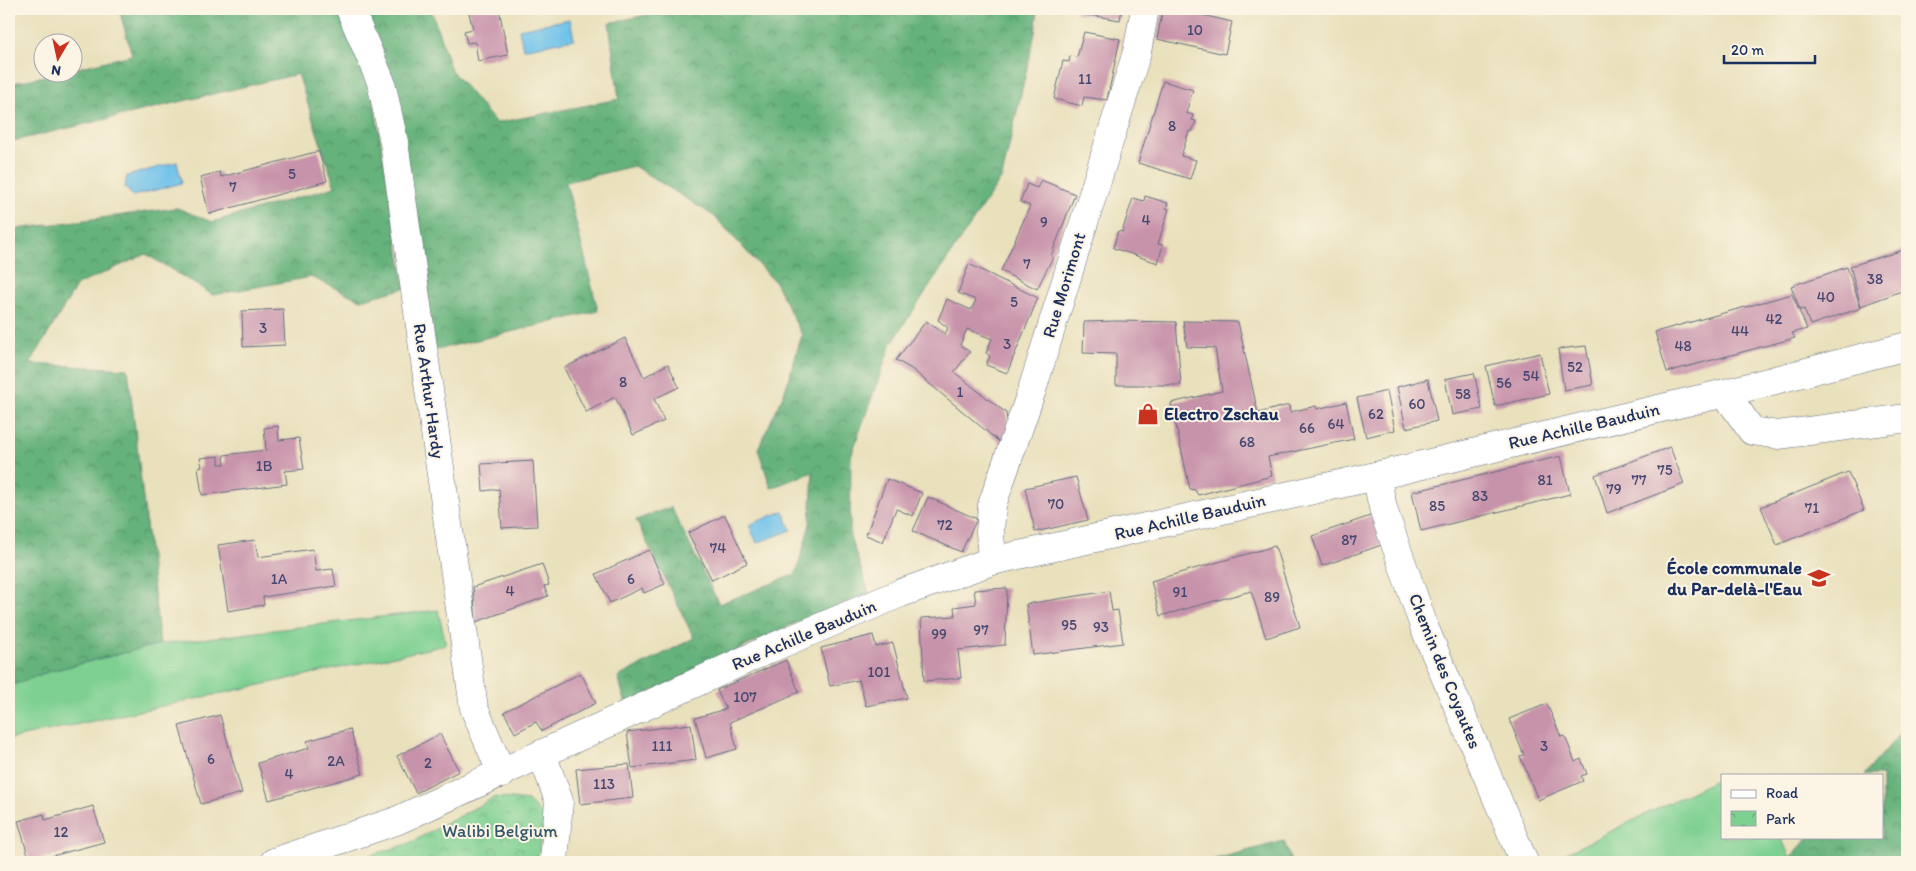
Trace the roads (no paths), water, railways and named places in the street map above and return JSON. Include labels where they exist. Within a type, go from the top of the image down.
[{"type":"street","name":"Rue Arthur Hardy","points":[[350,9],[381,82],[394,142],[474,708],[502,774]]},
{"type":"street","name":"Rue Morimont","points":[[992,561],[990,532],[992,505],[1032,390],[1137,52],[1146,9]]},
{"type":"street","name":"Rue Achille Bauduin","points":[[274,862],[396,821],[502,774],[769,649],[900,593],[992,561],[1376,476],[1725,394],[1907,346]]},
{"type":"street","points":[[1725,394],[1752,431],[1778,435],[1907,418]]},
{"type":"street","name":"Chemin des Coyautes","points":[[1376,476],[1384,512],[1425,629],[1524,862]]},
{"type":"street","points":[[542,754],[559,801],[554,862]]},
{"type":"water","points":[[570,19],[574,39],[523,49],[519,29]]},
{"type":"water","points":[[177,162],[182,183],[133,196],[125,187],[127,176]]},
{"type":"water","points":[[783,511],[791,530],[757,543],[749,525]]},
{"type":"place","name":"Electro Zschau","points":[[1148,414]]},
{"type":"place","name":"École communale du Par-delà-l'Eau","points":[[1819,578]]},
{"type":"park label","name":"Walibi Belgium","points":[[500,831]]}]
